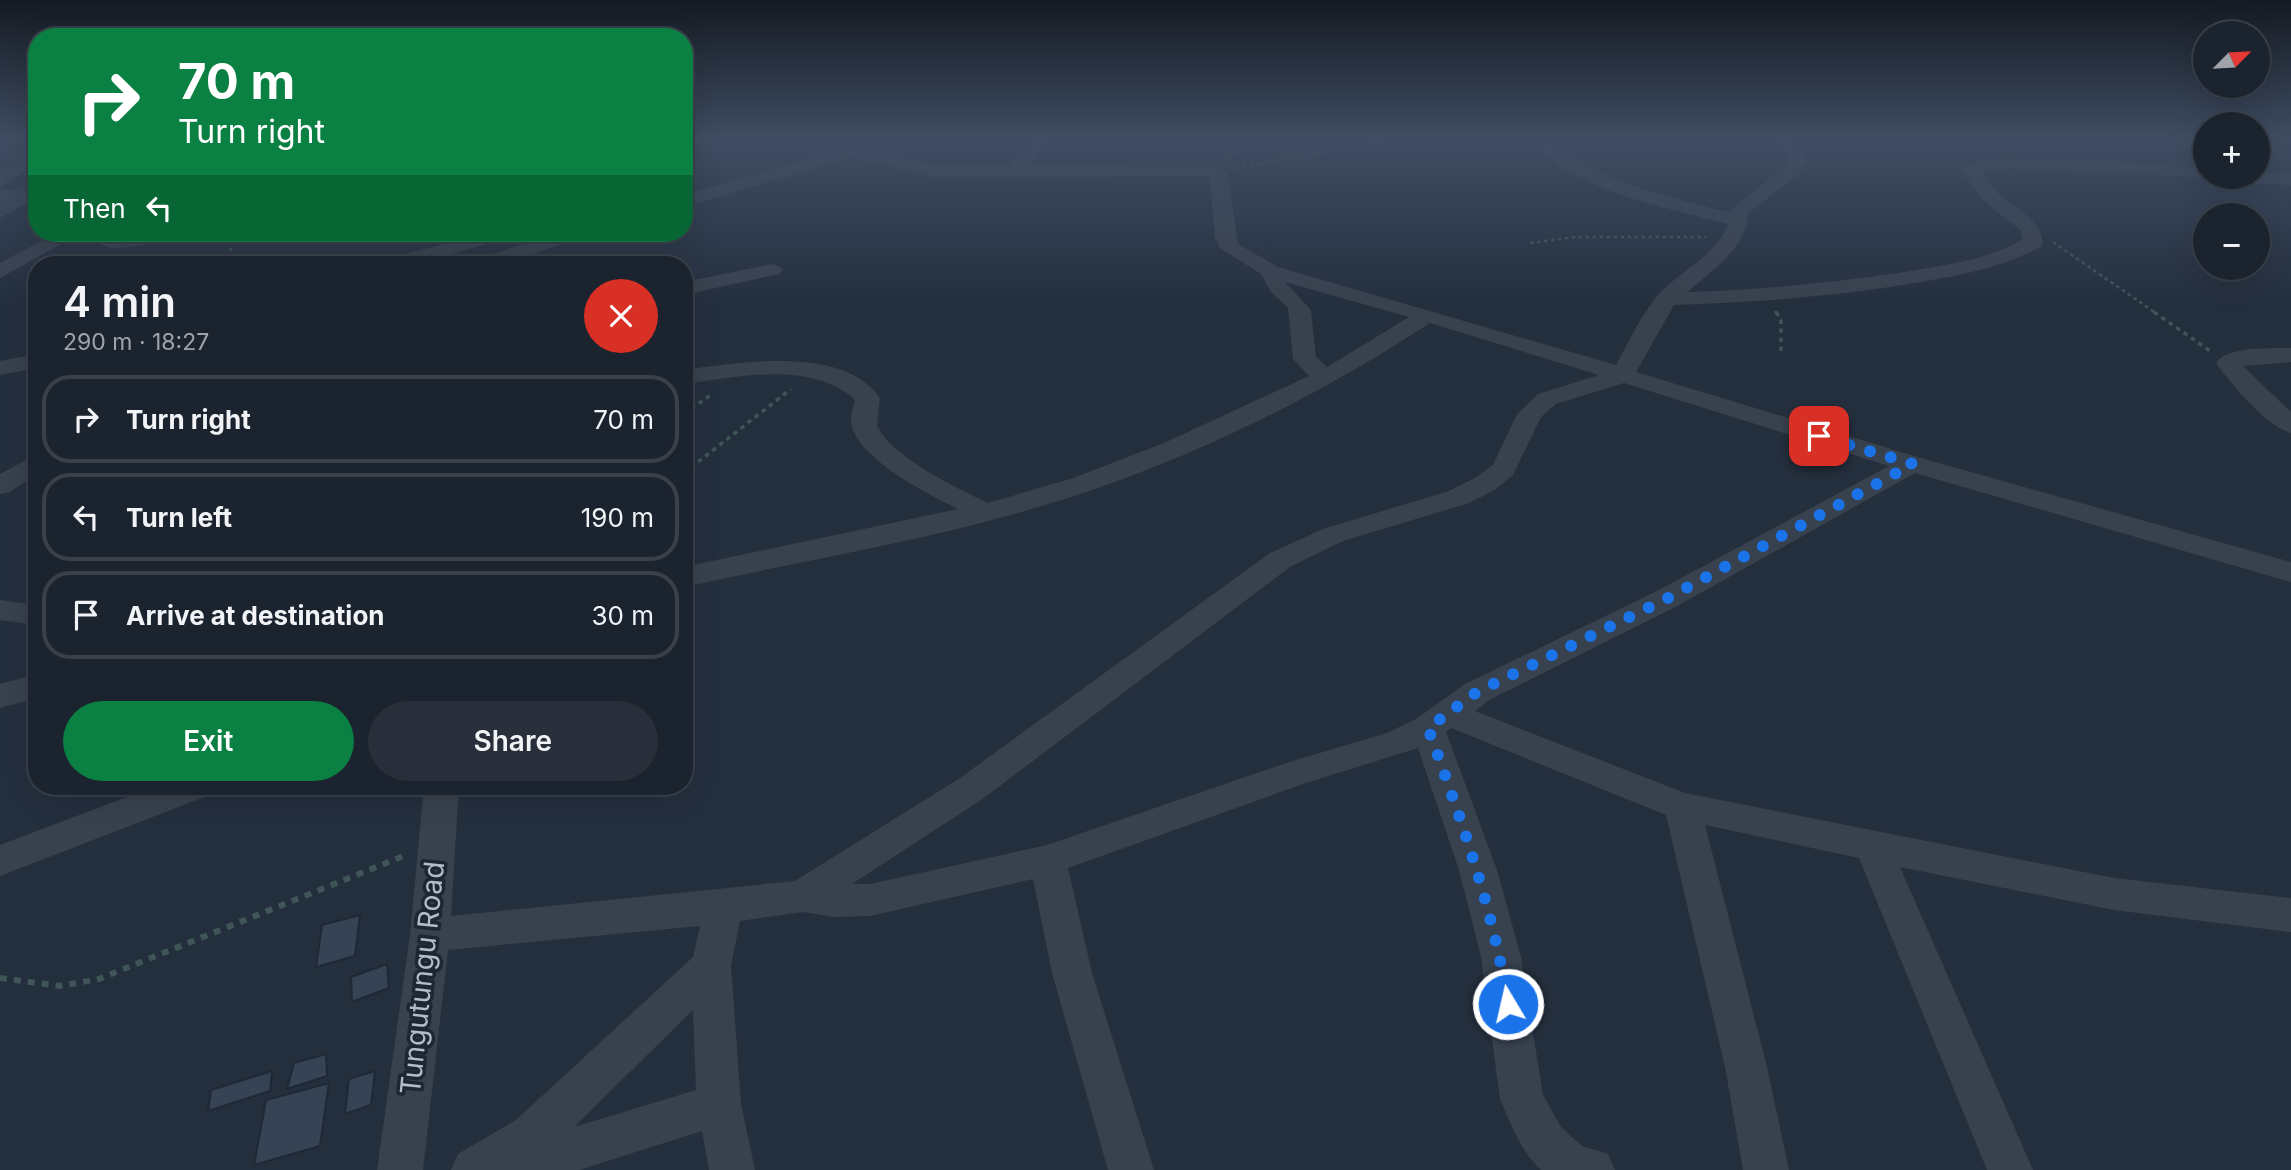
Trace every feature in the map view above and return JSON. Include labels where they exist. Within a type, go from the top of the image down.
[{"type":"street","points":[[0,195],[28,194]]},
{"type":"street","points":[[1221,194],[1225,238],[1230,248],[1271,271],[1427,315],[1913,464],[2291,572]]},
{"type":"street","points":[[1644,194],[1737,220]]},
{"type":"street","points":[[803,896],[972,788],[1280,560],[1333,535],[1459,497],[1486,484],[1504,470],[1530,414],[1547,399],[1622,376],[1647,328],[1667,299],[1731,241],[1736,233],[1738,211],[1761,194]]},
{"type":"street","points":[[1667,299],[1764,296],[1830,290],[1956,270],[1995,261],[2033,243],[2031,228],[1989,194]]},
{"type":"street","points":[[0,212],[28,197]]},
{"type":"street","points":[[29,256],[55,242]]},
{"type":"street","points":[[416,256],[461,242]]},
{"type":"street","points":[[505,256],[549,242]]},
{"type":"street","points":[[0,272],[28,257]]},
{"type":"street","points":[[693,287],[772,270]]},
{"type":"street","points":[[1271,271],[1275,285],[1298,306],[1303,316],[1305,359],[1324,377]]},
{"type":"street","points":[[693,575],[986,512],[1083,484],[1173,449],[1324,377],[1390,341],[1427,315]]},
{"type":"street","points":[[2291,355],[2242,358],[2228,363],[2262,401],[2291,425]]},
{"type":"street","points":[[0,368],[28,363]]},
{"type":"street","points":[[693,376],[746,370],[835,374],[858,385],[868,398],[863,421],[866,431],[878,445],[927,482],[986,512]]},
{"type":"street","points":[[430,934],[723,907],[803,896],[834,901],[870,900],[1048,860],[1298,772],[1397,743],[1438,721],[1510,674],[1668,598],[1913,464]]},
{"type":"street","points":[[0,486],[28,468]]},
{"type":"street","points":[[0,610],[28,614]]},
{"type":"street","points":[[0,696],[28,688]]},
{"type":"street","points":[[1438,721],[1682,806],[1872,847],[2114,894],[2291,915]]},
{"type":"street","points":[[1438,721],[1497,944],[1522,1098],[1545,1143],[1572,1167],[1592,1170]]},
{"type":"street","points":[[0,861],[56,837],[170,795]]},
{"type":"street","name":"Tungutungu Road","points":[[400,1170],[430,934],[440,795]]},
{"type":"street","points":[[1682,806],[1746,1067],[1766,1170]]},
{"type":"street","points":[[1872,847],[2010,1170]]},
{"type":"street","points":[[1048,860],[1072,973],[1131,1170]]},
{"type":"street","points":[[723,907],[710,967],[719,1104],[732,1170]]},
{"type":"street","points":[[476,1170],[532,1136],[710,967]]},
{"type":"street","points":[[476,1170],[570,1152],[645,1131],[719,1104]]},
{"type":"path","points":[[2031,228],[2228,363]]},
{"type":"path","points":[[1530,243],[1576,237],[1676,235],[1731,241]]},
{"type":"path","points":[[1764,296],[1781,319],[1781,352]]},
{"type":"path","points":[[693,466],[814,371]]},
{"type":"path","points":[[0,978],[60,986],[99,979],[436,843]]},
{"type":"building","points":[[360,915],[355,956],[316,967],[322,925]]},
{"type":"building","points":[[387,964],[389,988],[352,1002],[351,977]]},
{"type":"building","points":[[326,1054],[327,1076],[287,1089],[294,1063]]},
{"type":"building","points":[[272,1071],[270,1091],[208,1111],[211,1090]]},
{"type":"building","points":[[375,1071],[371,1105],[345,1114],[349,1079]]},
{"type":"building","points":[[329,1083],[320,1146],[254,1165],[266,1100]]},
{"type":"route","points":[[1508,1004],[1501,957],[1478,870],[1428,728],[1477,692],[1521,668],[1668,598],[1852,500],[1913,464],[1819,436]]}]
